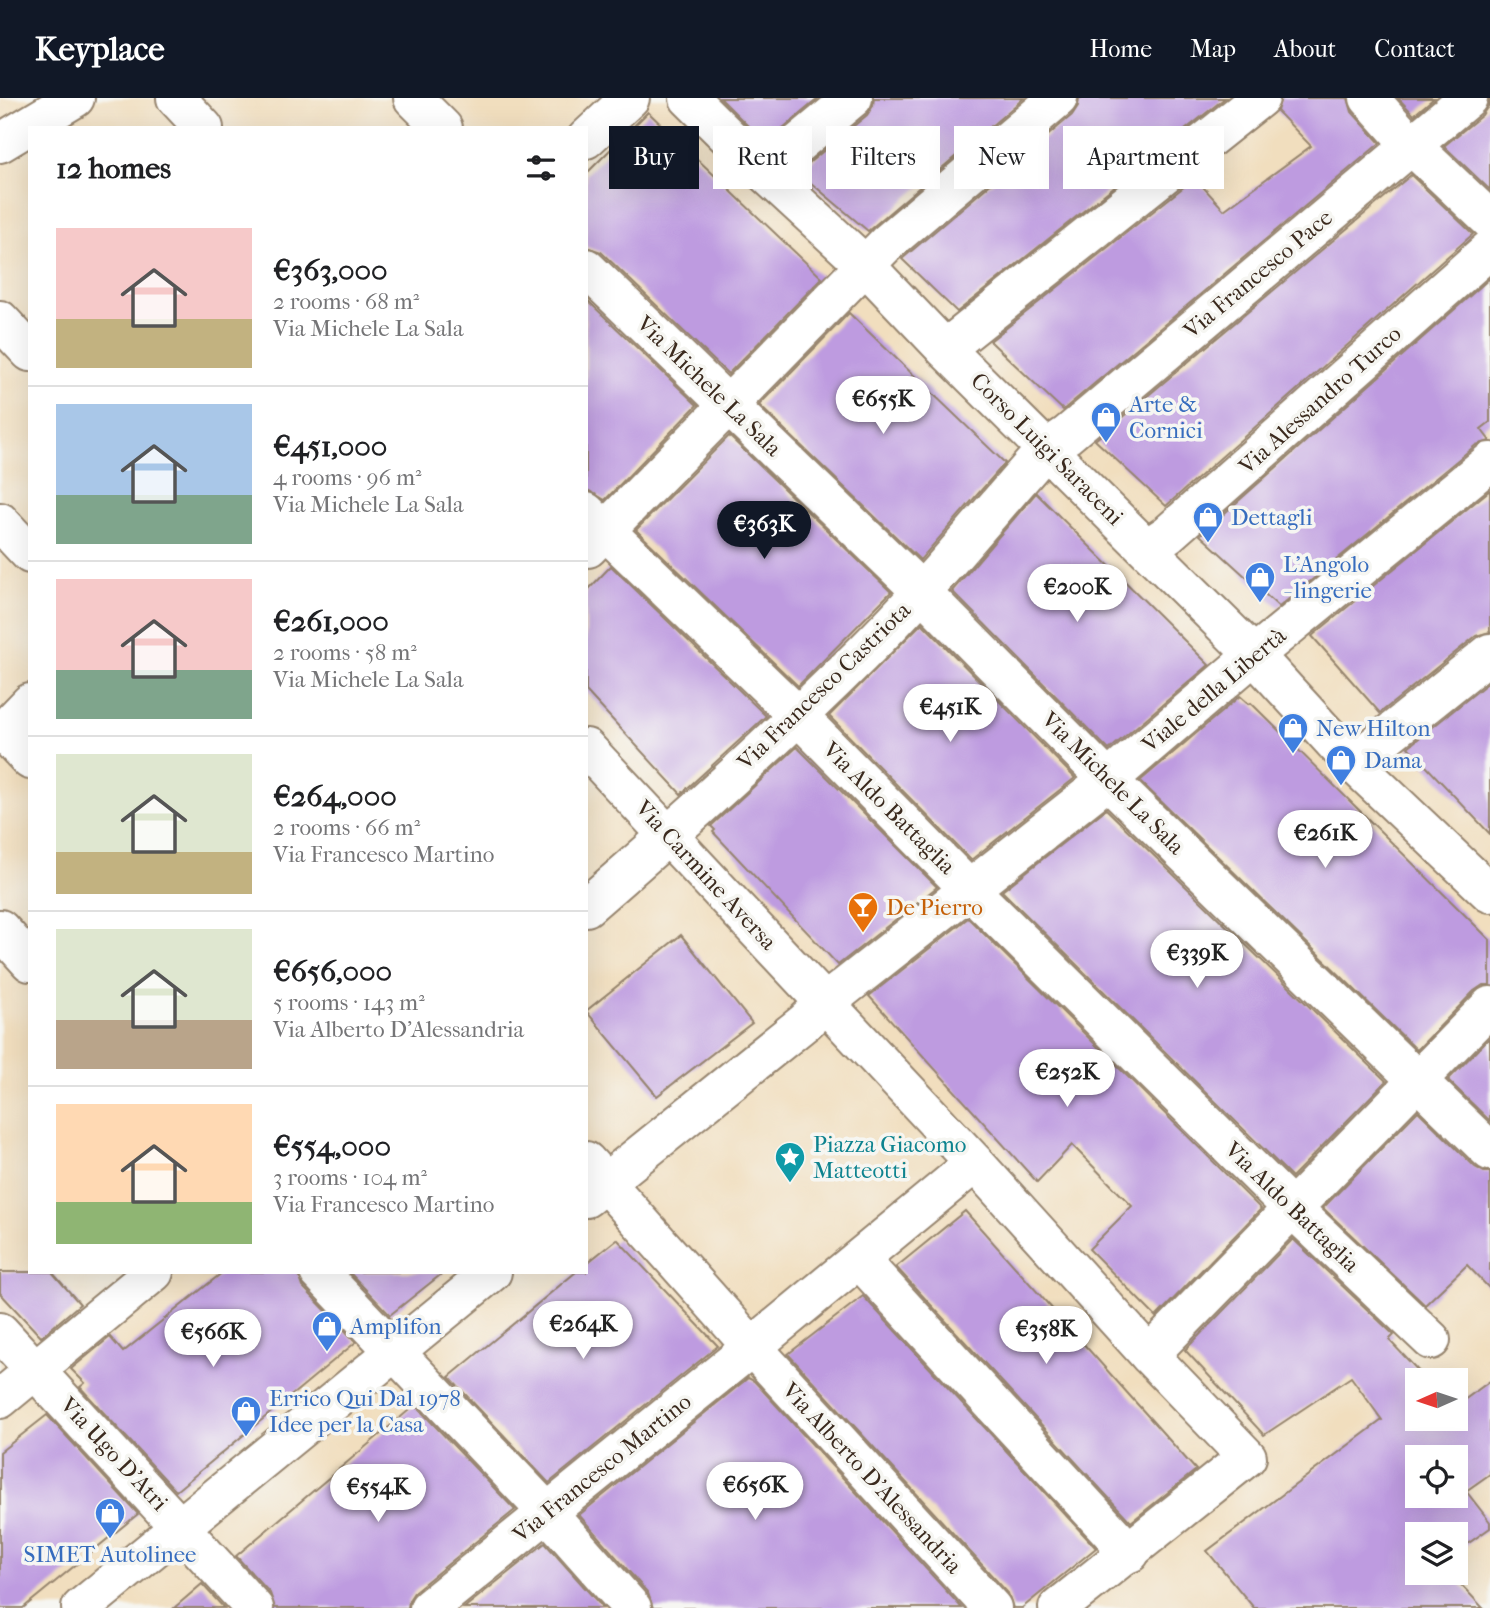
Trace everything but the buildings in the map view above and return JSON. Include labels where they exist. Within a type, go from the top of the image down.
[{"type":"street","points":[[34,126],[75,98]]},
{"type":"street","points":[[176,98],[202,126]]},
{"type":"street","points":[[413,98],[441,126]]},
{"type":"street","points":[[588,137],[630,98]]},
{"type":"street","name":"Corso Luigi Saraceni","points":[[688,98],[717,126]]},
{"type":"street","points":[[812,132],[853,98]]},
{"type":"street","points":[[593,531],[729,405],[887,243],[1058,98]]},
{"type":"street","points":[[945,349],[1260,98]]},
{"type":"street","points":[[1369,98],[1410,145],[1490,220]]},
{"type":"street","name":"Via Francesco Pace","points":[[1046,449],[1067,435],[1468,98]]},
{"type":"street","name":"Corso Luigi Saraceni","points":[[782,189],[865,265],[945,349],[1254,655],[1353,762],[1490,893]]},
{"type":"street","name":"Via Alessandro Turco","points":[[1147,548],[1168,534],[1490,249]]},
{"type":"street","name":"Via Michele La Sala","points":[[588,270],[921,592],[1108,780],[1490,1152]]},
{"type":"street","points":[[0,320],[28,350]]},
{"type":"street","name":"Via Francesco Castriota","points":[[588,905],[669,836],[861,655],[921,592],[1046,449]]},
{"type":"street","name":"Viale della Libertà","points":[[815,1012],[1108,780],[1254,655],[1490,462]]},
{"type":"street","points":[[0,522],[28,552]]},
{"type":"street","name":"Via Aldo Battaglia","points":[[593,531],[797,715],[1292,1208],[1431,1340]]},
{"type":"street","points":[[1353,762],[1490,653]]},
{"type":"street","points":[[28,705],[1,731],[28,758]]},
{"type":"street","name":"Via Carmine Aversa","points":[[588,750],[669,836],[815,1012]]},
{"type":"street","points":[[0,929],[28,960]]},
{"type":"street","points":[[1149,1355],[1490,1006]]},
{"type":"street","points":[[975,1163],[763,1338],[593,1181],[634,1158],[815,1012],[975,1163],[1149,1355],[1247,1457],[1058,1608]]},
{"type":"street","points":[[859,1259],[1129,1553]]},
{"type":"street","points":[[0,1399],[152,1274]]},
{"type":"street","points":[[321,1274],[547,1512],[632,1608]]},
{"type":"street","points":[[81,1608],[490,1274]]},
{"type":"street","name":"Via Ugo D'Atri","points":[[0,1332],[254,1608]]},
{"type":"street","name":"Via Francesco Martino","points":[[429,1608],[763,1338]]},
{"type":"street","name":"Via Alberto D'Alessandria","points":[[763,1338],[992,1608]]},
{"type":"place","name":"Arte & Cornici","points":[[1106,444]]},
{"type":"place","name":"Dettagli","points":[[1208,544]]},
{"type":"place","name":"L'Angolo - lingerie","points":[[1260,604]]},
{"type":"place","name":"New Hilton","points":[[1293,755]]},
{"type":"place","name":"Dama","points":[[1341,787]]},
{"type":"place","name":"De Pierro","points":[[863,934]]},
{"type":"place","name":"Piazza Giacomo Matteotti","points":[[790,1184]]},
{"type":"place","name":"Amplifon","points":[[327,1353]]},
{"type":"place","name":"Errico Qui Dal 1978 Idee per la Casa","points":[[246,1438]]},
{"type":"place","name":"SIMET Autolinee","points":[[110,1540]]}]
